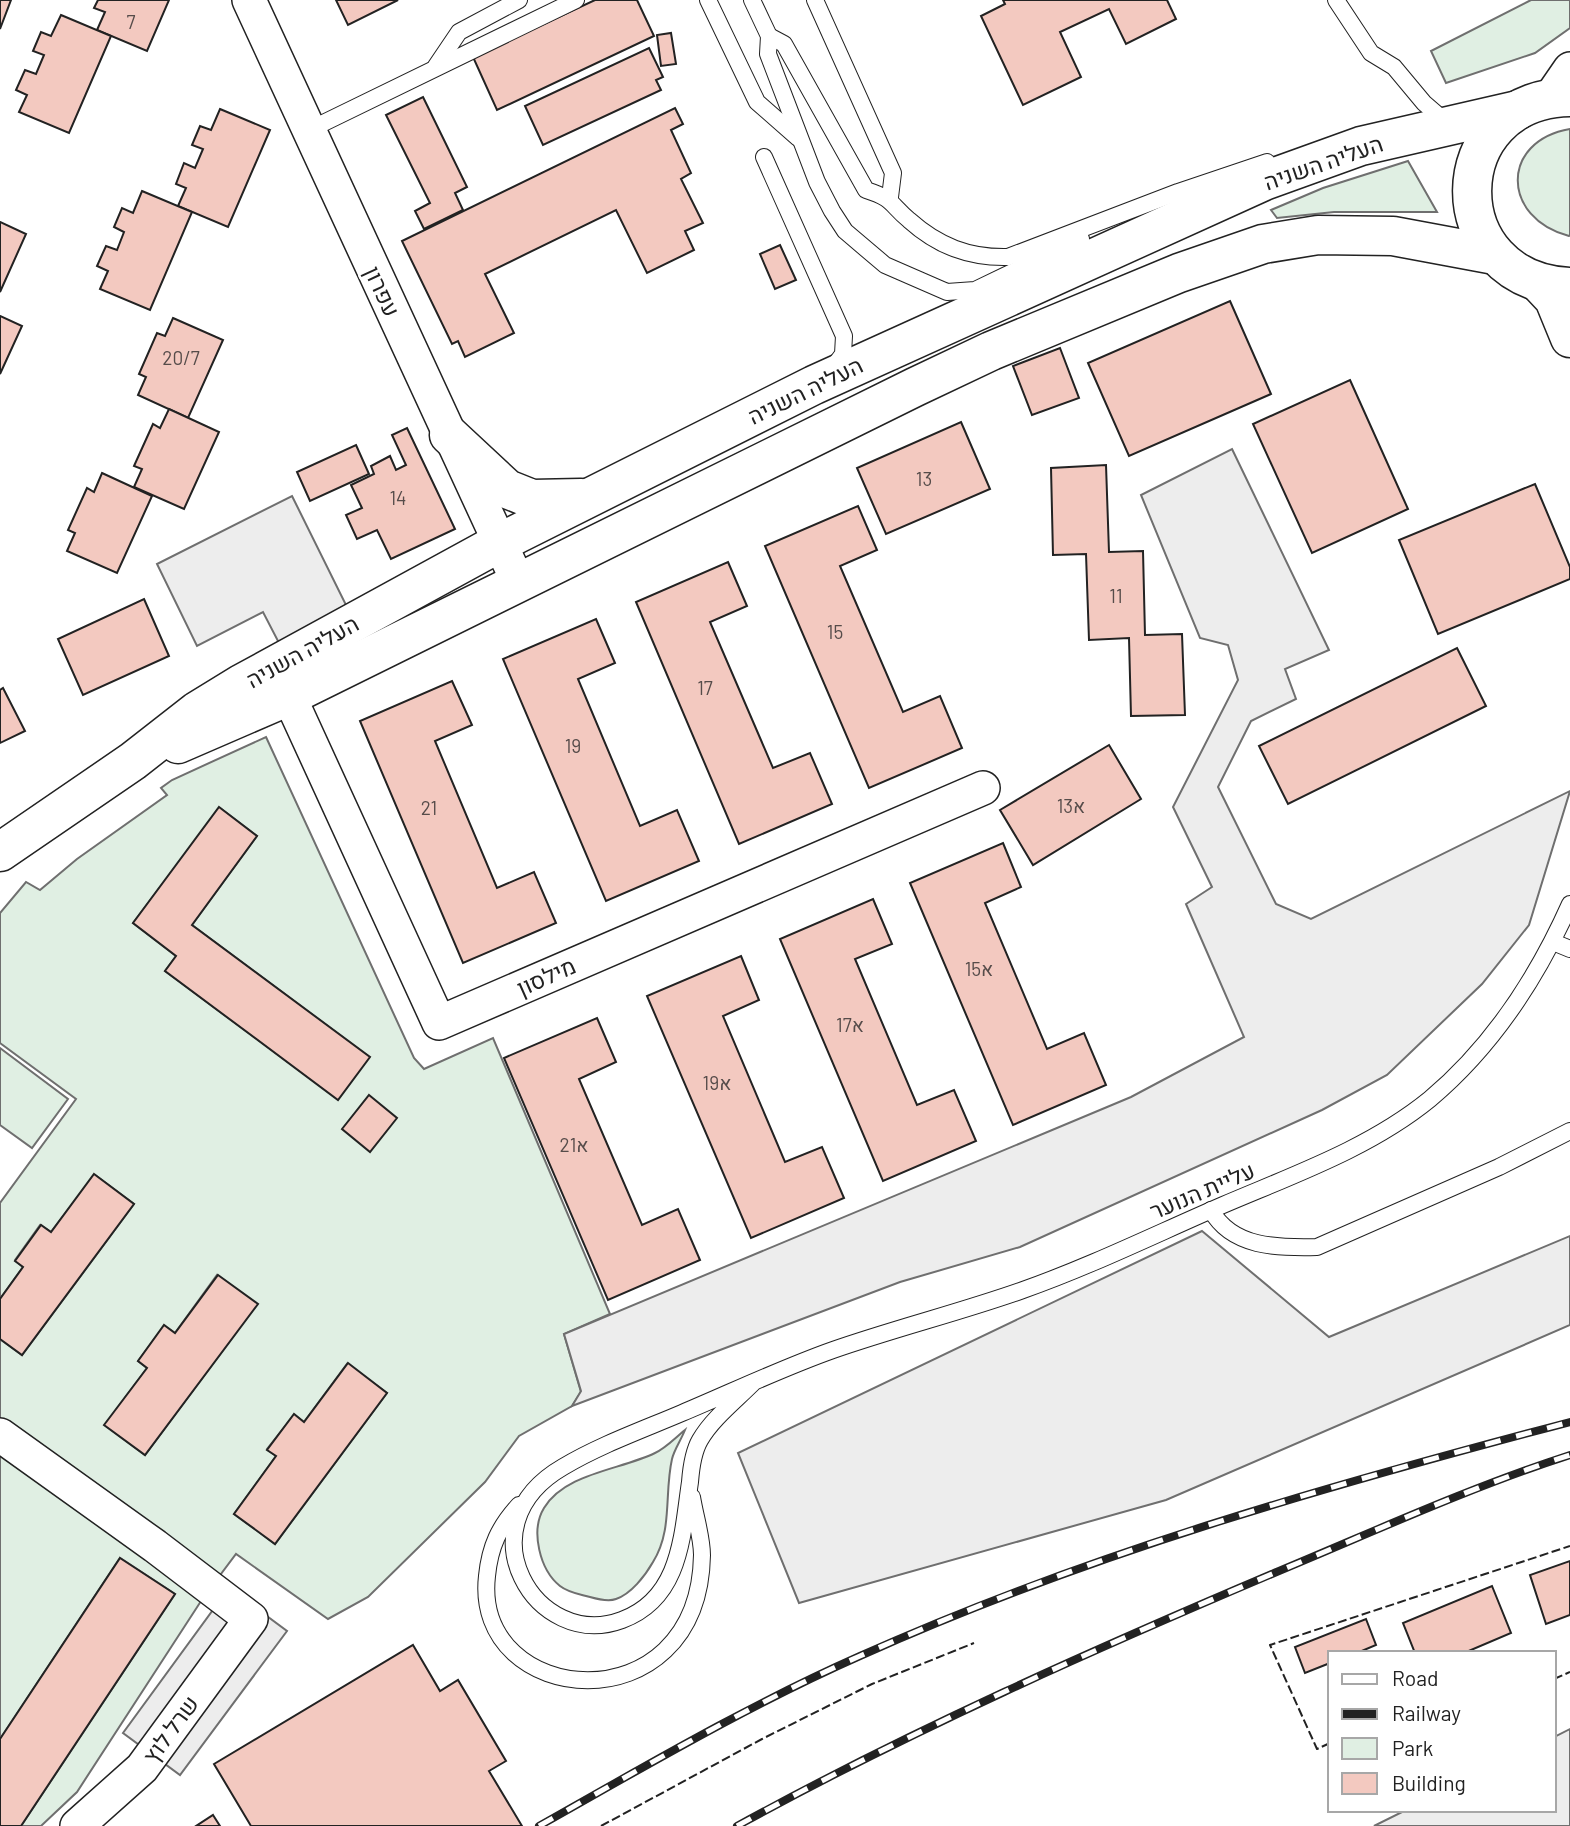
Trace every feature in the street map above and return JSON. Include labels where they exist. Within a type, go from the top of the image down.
[{"type":"street","name":"עפרון","points":[[249,0],[518,582]]},
{"type":"street","name":"העליה השניה","points":[[0,852],[133,761],[197,711],[230,690],[499,543],[814,385],[1205,206],[1361,146],[1455,125],[1552,93]]},
{"type":"street","points":[[1552,93],[1495,128],[1482,147],[1474,168],[1470,191],[1473,214],[1481,236],[1495,255],[1515,272],[1555,285],[1554,299],[1570,338]]},
{"type":"street","name":"העליה השניה","points":[[133,761],[209,732],[289,696],[991,351],[1179,273],[1263,244],[1318,235],[1393,236],[1495,255]]},
{"type":"street","points":[[449,435],[508,489],[532,499],[594,497]]},
{"type":"street","name":"מילסון","points":[[289,696],[439,1023],[984,788]]},
{"type":"street","name":"שרל לוץ","points":[[0,1435],[155,1546],[251,1619],[142,1768],[77,1826]]},
{"type":"lane","points":[[436,67],[459,32],[519,0]]},
{"type":"lane","points":[[309,130],[576,0]]},
{"type":"lane","points":[[708,0],[757,102],[800,139]]},
{"type":"lane","points":[[752,0],[769,36],[768,54],[817,182],[845,231],[885,265],[947,292],[975,290],[1178,192]]},
{"type":"lane","points":[[815,0],[893,173],[890,197]]},
{"type":"lane","points":[[1336,0],[1371,53],[1394,68],[1436,115],[1455,125]]},
{"type":"lane","points":[[769,36],[785,44],[866,190],[890,197],[902,215],[922,232],[979,258],[1008,257],[1178,192],[1288,156],[1361,146]]},
{"type":"lane","points":[[764,157],[844,337],[843,354],[814,385]]},
{"type":"lane","name":"עליית הנוער","points":[[690,1483],[702,1553],[690,1616],[668,1650],[632,1674],[604,1681],[565,1678],[533,1666],[509,1649],[495,1629],[485,1596],[490,1548],[505,1521],[533,1490],[575,1460],[832,1351],[1025,1289],[1364,1142],[1428,1100],[1465,1066],[1499,1027],[1529,986],[1570,904]]},
{"type":"lane","points":[[1553,942],[1570,949]]},
{"type":"lane","points":[[1211,1210],[1230,1233],[1249,1242],[1287,1248],[1317,1247],[1499,1167],[1570,1131]]},
{"type":"lane","points":[[533,1490],[516,1524],[512,1544],[517,1570],[531,1592],[560,1617],[602,1625],[624,1620],[660,1595],[674,1573],[699,1441],[753,1383]]},
{"type":"green space","points":[[1531,0],[1570,0],[1570,28],[1535,53],[1446,83],[1431,51]]},
{"type":"green space","points":[[1570,129],[1569,236],[1547,227],[1531,213],[1521,197],[1518,180],[1521,163],[1531,148],[1547,136]]},
{"type":"green space","points":[[1408,161],[1437,212],[1334,212],[1277,218],[1271,210],[1323,188]]},
{"type":"green space","points":[[266,737],[414,1058],[424,1069],[493,1038],[610,1314],[564,1334],[581,1392],[572,1406],[519,1436],[485,1482],[368,1597],[328,1619],[236,1554],[203,1598],[77,1792],[41,1826],[21,1826],[175,1594],[120,1558],[0,1739],[0,1339],[22,1355],[134,1204],[95,1175],[51,1232],[40,1225],[15,1260],[23,1267],[0,1299],[0,1203],[76,1099],[0,1043],[0,913],[26,882],[40,890],[77,859],[167,795],[161,788],[172,780]],"holes":[[[220,808],[257,836],[192,925],[369,1057],[338,1099],[165,971],[176,956],[133,923]],[[217,1275],[257,1304],[145,1455],[105,1425],[147,1368],[138,1361],[164,1326],[175,1333]],[[347,1364],[387,1393],[275,1544],[234,1514],[276,1456],[267,1449],[294,1415],[304,1422]]]},
{"type":"green space","points":[[0,1048],[68,1099],[32,1148],[0,1125]]},
{"type":"green space","points":[[685,1430],[672,1459],[663,1537],[653,1562],[642,1579],[627,1593],[610,1600],[574,1593],[560,1586],[542,1560],[538,1539],[540,1517],[553,1496],[579,1480],[655,1453]]},
{"type":"shaded area","points":[[1232,449],[1329,650],[1285,669],[1296,699],[1251,721],[1218,787],[1276,904],[1311,919],[1570,791],[1529,925],[1482,984],[1387,1075],[1322,1110],[1020,1247],[900,1282],[572,1406],[581,1391],[564,1334],[1131,1097],[1244,1037],[1186,904],[1212,887],[1173,807],[1238,680],[1228,645],[1200,638],[1141,495]]},
{"type":"shaded area","points":[[292,496],[348,609],[279,643],[263,612],[197,646],[157,564]]},
{"type":"shaded area","points":[[1202,1231],[1329,1337],[1570,1236],[1570,1325],[1166,1500],[799,1603],[738,1453]]},
{"type":"shaded area","points":[[229,1588],[287,1631],[180,1775],[123,1733]]},
{"type":"shaded area","points":[[1570,1729],[1570,1826],[1374,1826],[1402,1812],[1556,1812],[1556,1736]]},
{"type":"building","points":[[0,0],[11,0],[0,29]]},
{"type":"building","points":[[98,0],[169,0],[147,51],[97,30],[105,12],[94,8]]},
{"type":"building","points":[[336,0],[398,0],[348,25]]},
{"type":"building","points":[[595,0],[637,0],[654,36],[497,110],[473,57]]},
{"type":"building","points":[[1003,0],[1167,0],[1176,19],[1126,44],[1109,9],[1060,32],[1081,77],[1023,105],[981,16],[1005,4]]},
{"type":"building","points":[[61,15],[111,36],[69,133],[19,112],[27,95],[16,90],[25,70],[36,74],[44,55],[33,51],[41,32],[51,36]]},
{"type":"building","points":[[671,33],[676,64],[661,66],[657,35]]},
{"type":"building","points":[[649,48],[663,77],[656,80],[661,90],[543,145],[525,106]]},
{"type":"building","points":[[423,97],[467,187],[455,193],[463,210],[424,229],[415,211],[430,203],[386,115]]},
{"type":"building","points":[[675,108],[683,124],[671,130],[691,173],[681,179],[703,223],[685,231],[694,250],[647,273],[616,210],[485,274],[514,333],[465,357],[458,341],[452,344],[402,241]]},
{"type":"building","points":[[220,109],[270,130],[228,227],[178,206],[186,188],[176,184],[184,163],[195,168],[203,149],[192,145],[200,126],[211,130]]},
{"type":"building","points":[[142,191],[192,212],[150,310],[100,289],[108,271],[97,266],[106,246],[117,250],[124,232],[114,227],[122,208],[133,213]]},
{"type":"building","points":[[0,222],[26,234],[0,292]]},
{"type":"building","points":[[780,245],[796,280],[775,289],[760,254]]},
{"type":"building","points":[[1230,301],[1271,394],[1129,456],[1088,363]]},
{"type":"building","points":[[0,316],[22,326],[0,374]]},
{"type":"building","points":[[173,318],[223,340],[188,418],[138,395],[146,377],[139,374],[157,333],[165,336]]},
{"type":"building","points":[[1060,348],[1079,398],[1032,415],[1013,366]]},
{"type":"building","points":[[1350,380],[1408,509],[1312,553],[1253,424]]},
{"type":"building","points":[[169,409],[219,432],[184,509],[134,487],[142,469],[134,466],[153,424],[160,428]]},
{"type":"building","points":[[961,422],[990,489],[886,534],[857,468]]},
{"type":"building","points":[[407,428],[455,529],[391,559],[377,530],[357,539],[346,515],[362,508],[351,485],[374,474],[371,466],[390,456],[396,470],[406,465],[392,435]]},
{"type":"building","points":[[356,445],[369,474],[310,501],[297,472]]},
{"type":"building","points":[[1106,465],[1109,552],[1143,551],[1145,635],[1182,634],[1185,715],[1131,716],[1129,638],[1089,640],[1086,554],[1053,555],[1051,468]]},
{"type":"building","points":[[102,473],[152,496],[117,573],[67,551],[75,533],[68,530],[87,488],[94,492]]},
{"type":"building","points":[[1535,484],[1570,567],[1570,579],[1438,634],[1399,540]]},
{"type":"building","points":[[858,506],[877,550],[840,566],[903,712],[940,696],[962,748],[869,788],[765,546]]},
{"type":"building","points":[[728,562],[747,606],[710,622],[773,768],[810,753],[832,804],[739,844],[636,602]]},
{"type":"building","points":[[144,599],[169,656],[83,695],[58,639]]},
{"type":"building","points":[[596,619],[615,663],[578,679],[640,826],[677,810],[699,861],[606,901],[503,659]]},
{"type":"building","points":[[1457,648],[1486,706],[1288,804],[1259,746]]},
{"type":"building","points":[[452,681],[472,725],[435,741],[497,888],[534,872],[556,923],[463,963],[360,721]]},
{"type":"building","points":[[3,688],[25,731],[0,743],[0,690]]},
{"type":"building","points":[[1109,745],[1141,799],[1033,865],[1000,810]]},
{"type":"building","points":[[219,807],[257,836],[192,925],[370,1057],[338,1100],[165,971],[176,956],[133,923]]},
{"type":"building","points":[[1003,843],[1021,887],[985,903],[1047,1049],[1084,1033],[1106,1085],[1013,1125],[910,883]]},
{"type":"building","points":[[873,899],[892,944],[855,959],[917,1105],[954,1090],[976,1141],[883,1181],[780,939]]},
{"type":"building","points":[[741,956],[759,1000],[723,1016],[785,1162],[822,1147],[844,1198],[751,1238],[647,996]]},
{"type":"building","points":[[597,1018],[616,1062],[579,1079],[642,1225],[678,1209],[700,1260],[608,1300],[504,1058]]},
{"type":"building","points":[[369,1095],[397,1118],[370,1152],[342,1129]]},
{"type":"building","points":[[94,1174],[134,1204],[22,1355],[0,1339],[0,1299],[23,1267],[15,1261],[41,1225],[51,1232]]},
{"type":"building","points":[[218,1275],[258,1304],[145,1455],[104,1425],[147,1368],[138,1361],[164,1325],[175,1333]]},
{"type":"building","points":[[348,1363],[387,1393],[275,1544],[234,1514],[276,1456],[267,1450],[294,1414],[304,1422]]},
{"type":"building","points":[[120,1558],[175,1594],[21,1826],[0,1826],[0,1739]]},
{"type":"building","points":[[1570,1561],[1570,1615],[1546,1624],[1530,1575]]},
{"type":"building","points":[[1492,1586],[1511,1633],[1469,1651],[1414,1651],[1403,1623]]},
{"type":"building","points":[[1366,1619],[1376,1645],[1362,1651],[1328,1651],[1328,1664],[1305,1673],[1295,1647]]},
{"type":"building","points":[[413,1645],[440,1691],[458,1680],[506,1761],[489,1771],[522,1826],[251,1826],[214,1764]]},
{"type":"building","points":[[213,1815],[220,1826],[196,1826]]},
{"type":"railway","points":[[539,1826],[697,1737],[778,1695],[946,1619],[1033,1585],[1210,1524],[1570,1422]]},
{"type":"railway","points":[[737,1826],[937,1724],[1073,1661],[1423,1510],[1570,1455]]},
{"type":"fence","points":[[1328,1744],[1317,1749],[1270,1645],[1570,1546]]},
{"type":"fence","points":[[601,1826],[762,1739],[872,1684],[974,1643]]},
{"type":"fence","points":[[1556,1678],[1570,1672]]}]
